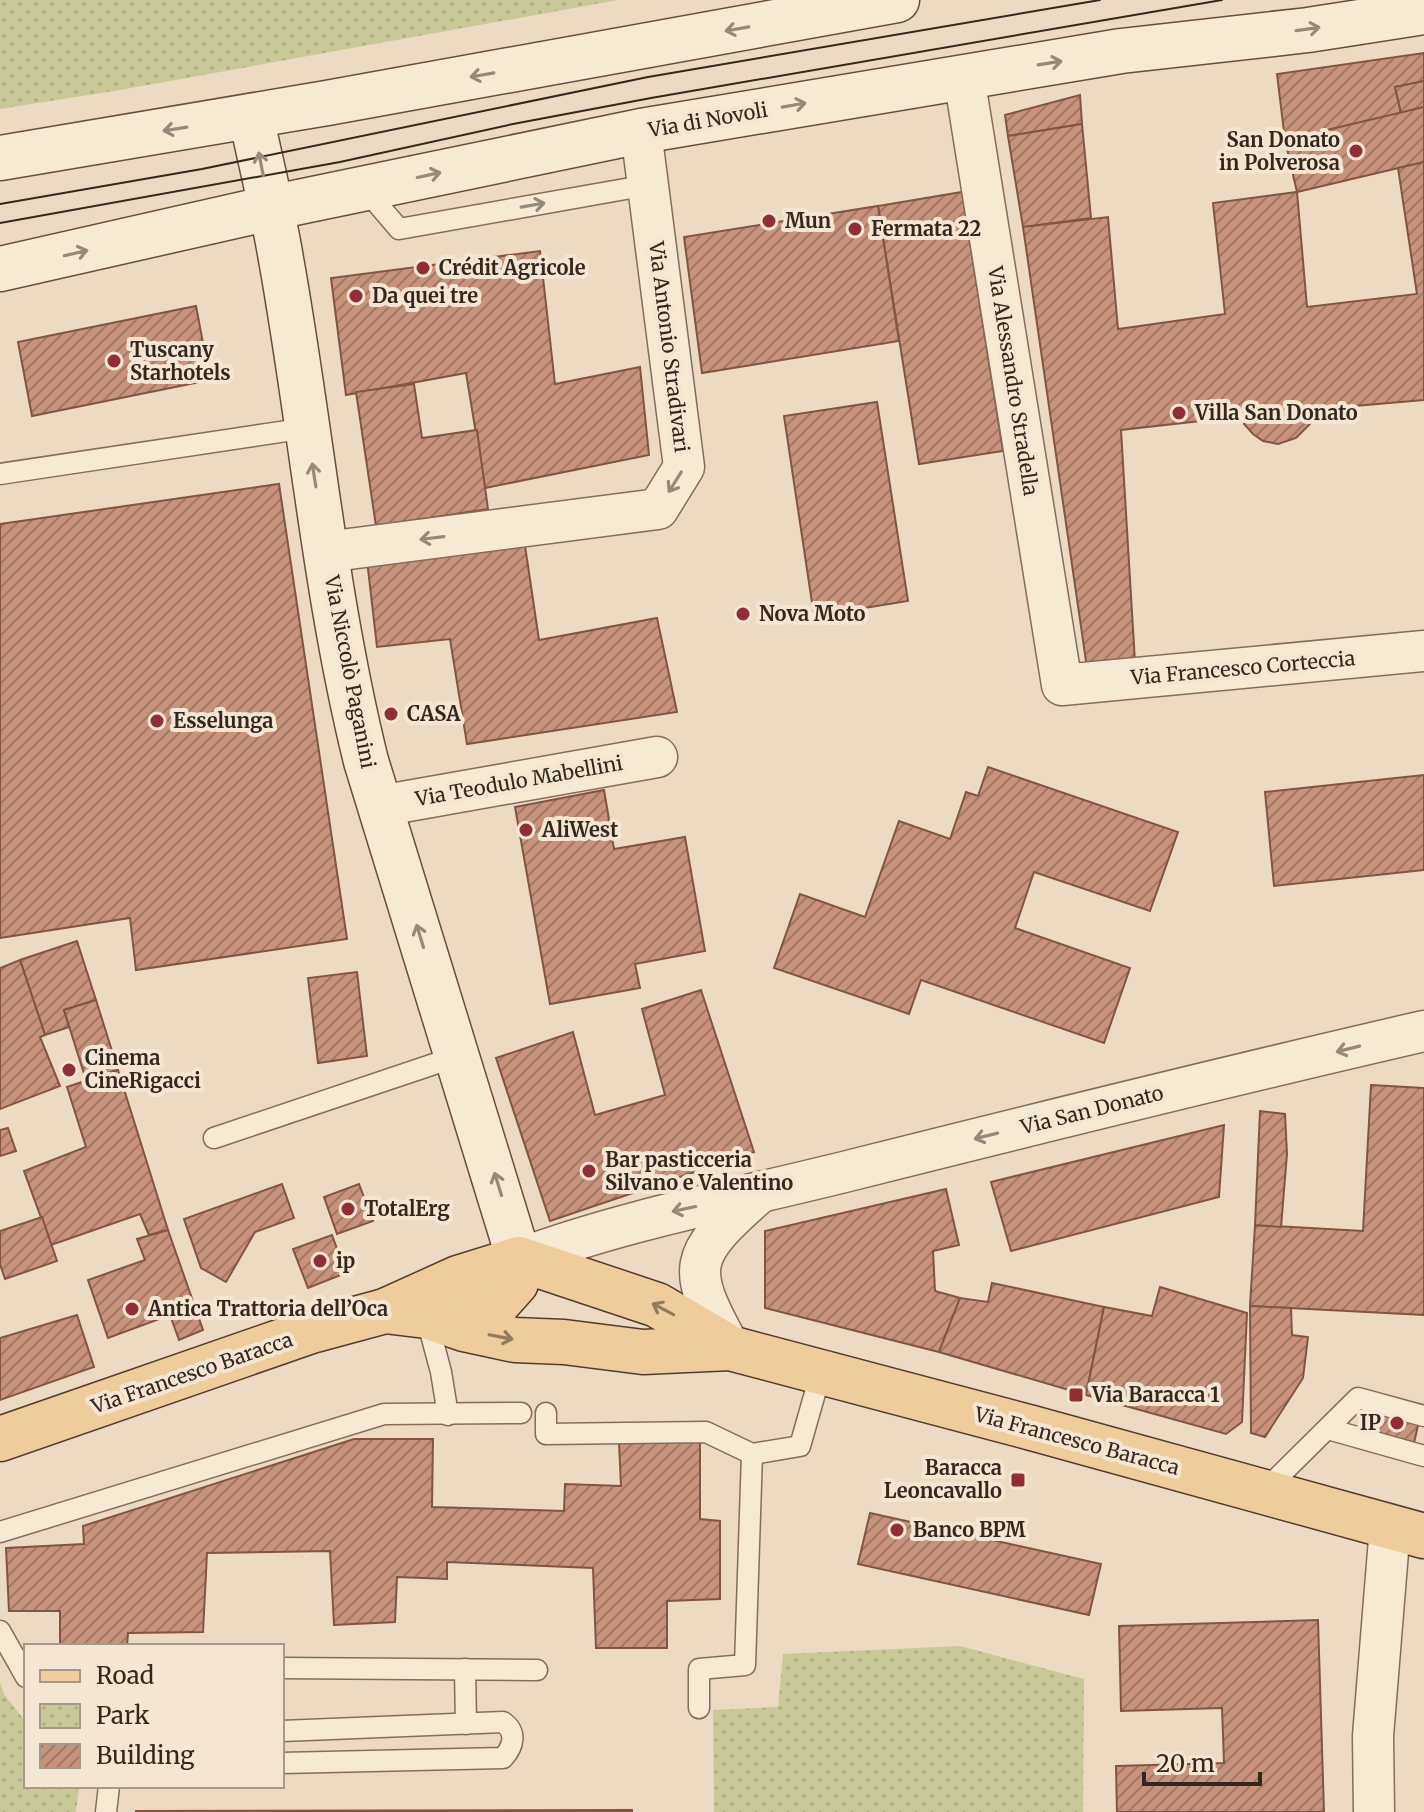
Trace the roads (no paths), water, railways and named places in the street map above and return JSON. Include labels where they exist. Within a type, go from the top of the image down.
[{"type":"main road","name":"Via Francesco Baracca","points":[[0,1439],[311,1331],[405,1314],[499,1302],[516,1283],[519,1259],[657,1305],[730,1348],[1407,1532]]},
{"type":"main road","name":"Via Francesco Baracca","points":[[405,1314],[515,1340],[564,1342],[643,1352],[730,1348]]},
{"type":"street","points":[[0,158],[897,0]]},
{"type":"street","name":"Via di Novoli","points":[[0,269],[270,208],[641,131],[1121,51],[1308,30],[1424,12]]},
{"type":"street","name":"Via Alessandro Stradella","points":[[964,77],[1062,685]]},
{"type":"street","name":"Via Niccolò Paganini","points":[[251,116],[281,257],[326,552],[354,711],[380,806],[519,1259]]},
{"type":"street","name":"Via Antonio Stradivari","points":[[326,552],[658,509],[684,467],[641,131]]},
{"type":"street","name":"Via Francesco Corteccia","points":[[1062,685],[1424,651]]},
{"type":"street","name":"Via Teodulo Mabellini","points":[[380,806],[657,757]]},
{"type":"street","name":"Via San Donato","points":[[760,1193],[1188,1086],[1424,1031]]},
{"type":"street","points":[[519,1259],[659,1214],[760,1193]]},
{"type":"street","points":[[730,1348],[705,1302],[699,1269],[714,1235],[760,1193]]},
{"type":"street","points":[[1374,1812],[1373,1736],[1407,1532]]},
{"type":"lane","points":[[364,188],[399,229],[648,185]]},
{"type":"lane","points":[[0,474],[307,428]]},
{"type":"lane","points":[[214,1138],[458,1056]]},
{"type":"lane","points":[[405,1314],[441,1372],[448,1415]]},
{"type":"lane","points":[[546,1413],[546,1434],[706,1432],[752,1454],[800,1446],[821,1372]]},
{"type":"lane","points":[[1264,1491],[1358,1398],[1424,1416]]},
{"type":"lane","points":[[0,1532],[384,1414],[521,1413]]},
{"type":"lane","points":[[1328,1429],[1424,1456]]},
{"type":"lane","points":[[699,1708],[699,1669],[745,1665],[752,1454]]},
{"type":"lane","points":[[0,1631],[24,1673]]},
{"type":"lane","points":[[284,1668],[537,1670]]},
{"type":"lane","points":[[465,1669],[466,1724]]},
{"type":"lane","points":[[284,1731],[503,1722],[510,1728],[513,1739],[511,1750],[503,1758],[284,1763]]},
{"type":"lane","points":[[106,1812],[109,1788]]},
{"type":"tram line","points":[[0,204],[202,169],[648,77],[1100,0]]},
{"type":"tram line","points":[[0,223],[340,162],[651,98],[1222,0]]},
{"type":"place","name":"San Donato in Polverosa","points":[[1356,151]]},
{"type":"place","name":"Mun","points":[[769,221]]},
{"type":"place","name":"Fermata 22","points":[[855,229]]},
{"type":"place","name":"Crédit Agricole","points":[[423,268]]},
{"type":"place","name":"Da quei tre","points":[[356,296]]},
{"type":"place","name":"Tuscany Starhotels","points":[[114,361]]},
{"type":"place","name":"Villa San Donato","points":[[1179,413]]},
{"type":"place","name":"Nova Moto","points":[[743,614]]},
{"type":"place","name":"CASA","points":[[391,714]]},
{"type":"place","name":"Esselunga","points":[[157,721]]},
{"type":"place","name":"AliWest","points":[[526,830]]},
{"type":"place","name":"Cinema CineRigacci","points":[[69,1070]]},
{"type":"place","name":"Bar pasticceria Silvano e Valentino","points":[[589,1171]]},
{"type":"place","name":"TotalErg","points":[[348,1209]]},
{"type":"place","name":"ip","points":[[320,1261]]},
{"type":"place","name":"Antica Trattoria dell’Oca","points":[[132,1309]]},
{"type":"place","name":"Via Baracca 1","points":[[1076,1395]]},
{"type":"place","name":"IP","points":[[1397,1423]]},
{"type":"place","name":"Baracca Leoncavallo","points":[[1018,1480]]},
{"type":"place","name":"Banco BPM","points":[[897,1530]]}]
